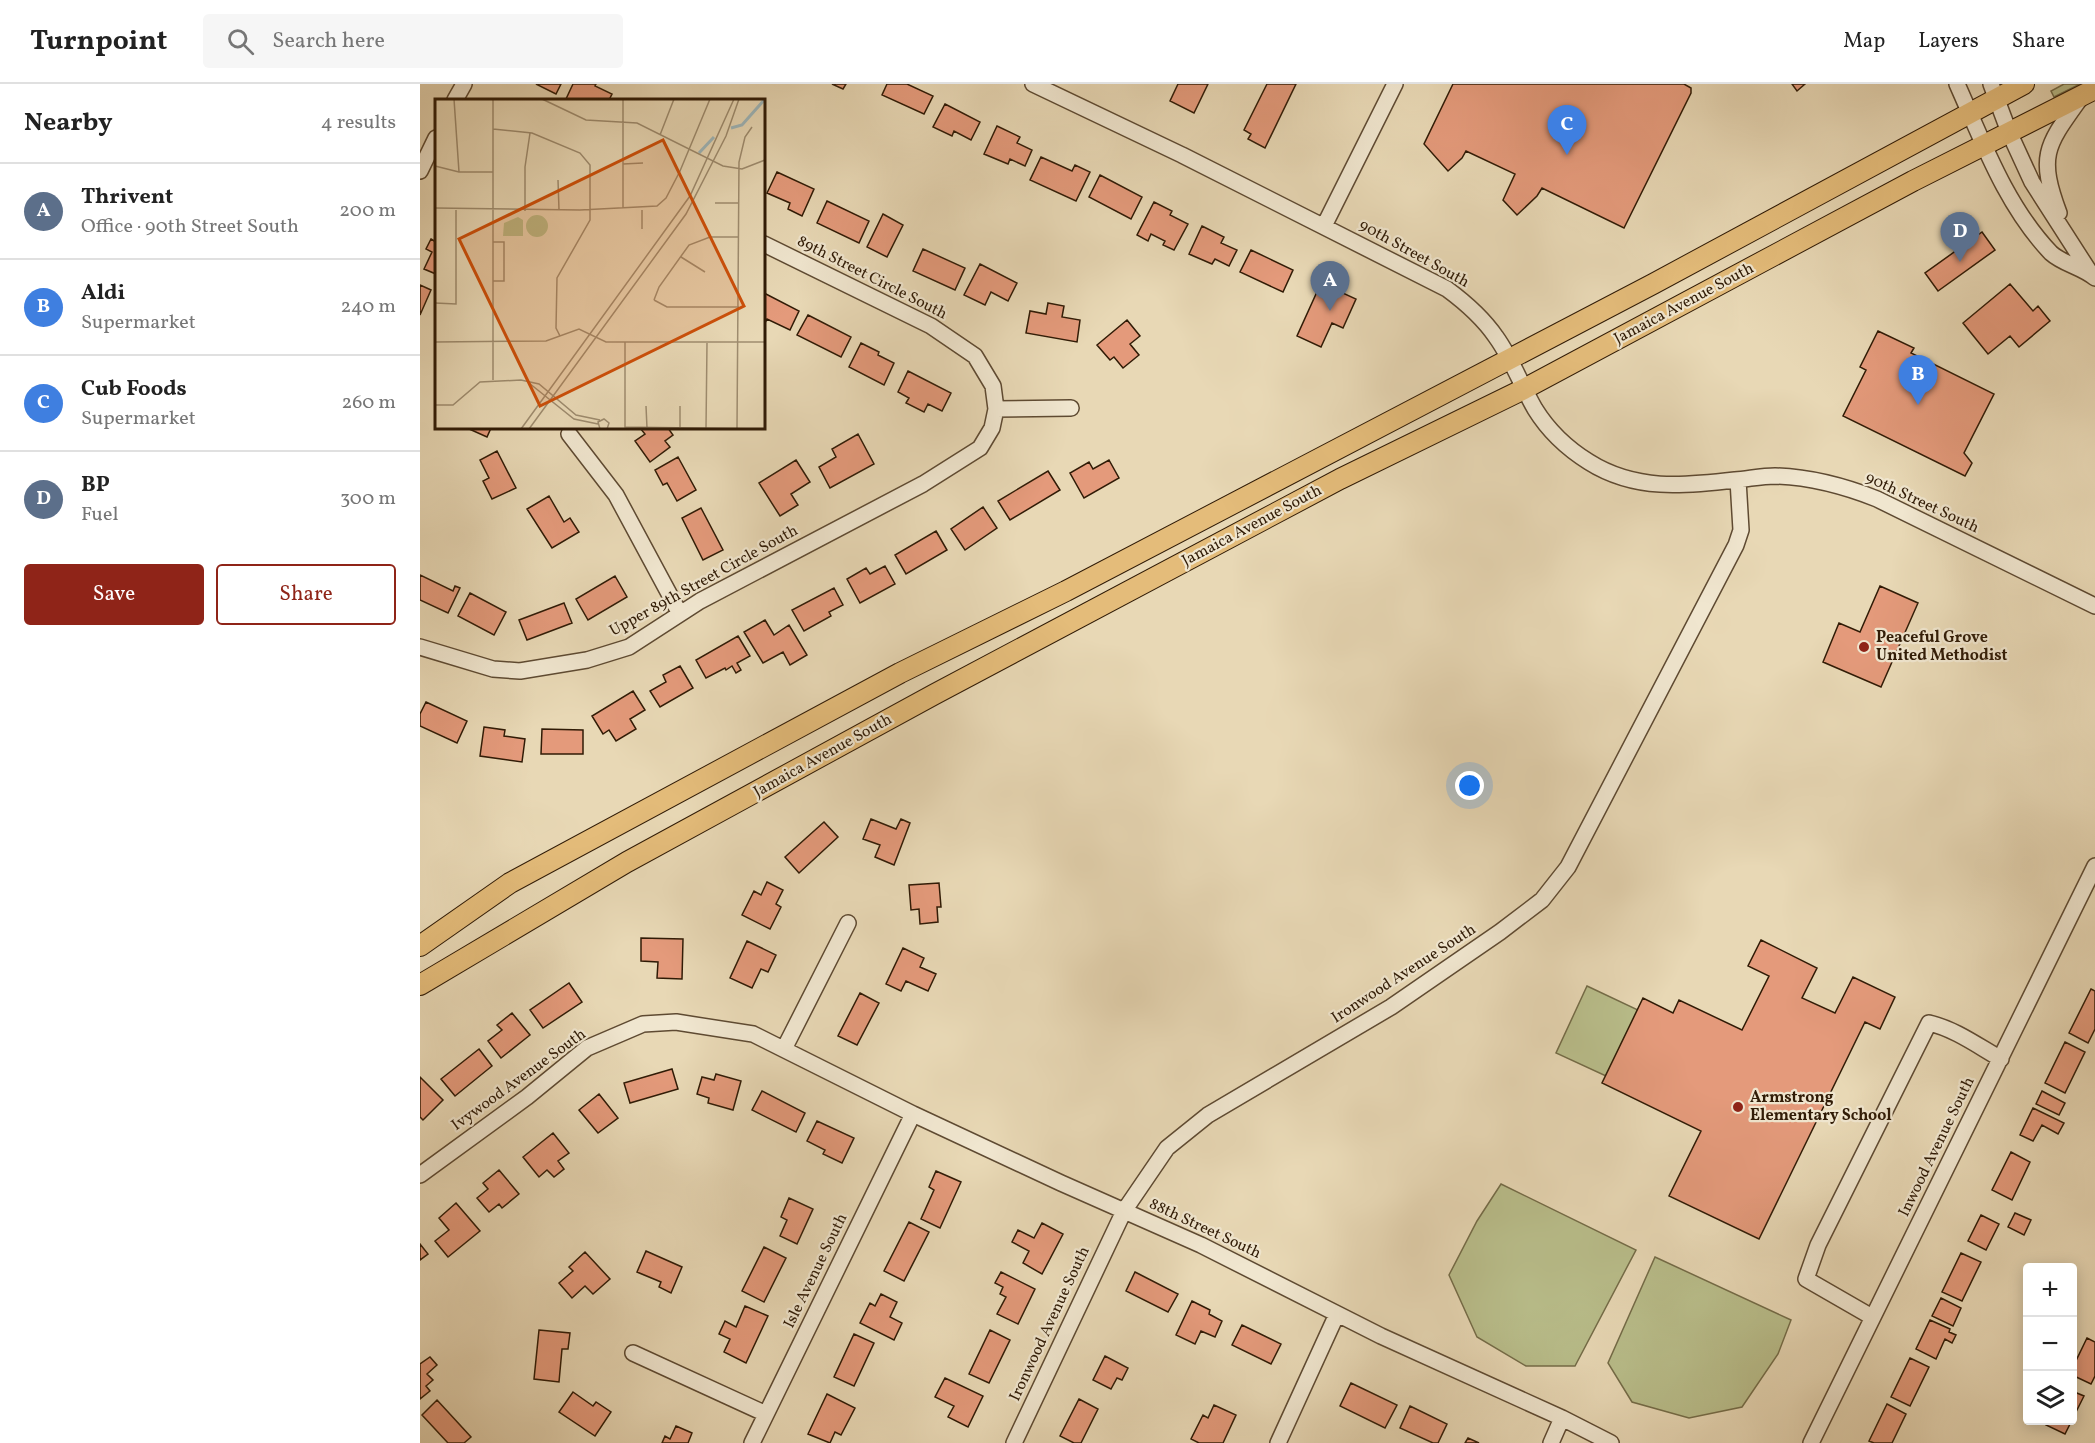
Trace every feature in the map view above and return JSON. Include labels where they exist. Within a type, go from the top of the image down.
[{"type":"main road","name":"Jamaica Avenue South","points":[[420,946],[510,883],[900,673],[1066,591],[1684,267],[1970,114],[1994,92],[2024,84]]},
{"type":"main road","name":"Jamaica Avenue South","points":[[420,985],[627,862],[935,694],[1340,479],[1524,389],[1983,144],[2089,92]]},
{"type":"street","name":"90th Street South","points":[[1033,84],[1324,225],[1448,290],[1481,318],[1496,337],[1536,411],[1555,435],[1591,463],[1611,473],[1635,482],[1659,485],[1684,486],[1773,476],[1798,477],[1849,488],[1877,499],[2095,606]]},
{"type":"street","points":[[1324,225],[1395,84]]},
{"type":"street","points":[[1957,84],[1983,144],[2010,198],[2027,225],[2053,255],[2094,276]]},
{"type":"street","points":[[1994,92],[2032,182],[2094,276]]},
{"type":"street","points":[[2066,233],[2046,175],[2047,156],[2060,128],[2089,92]]},
{"type":"street","points":[[420,171],[435,140]]},
{"type":"street","name":"89th Street Circle South","points":[[765,244],[931,326],[975,356],[993,386],[996,409]]},
{"type":"street","points":[[996,409],[1071,408]]},
{"type":"street","name":"Upper 89th Street Circle South","points":[[420,647],[493,669],[520,671],[587,660],[629,647],[700,601],[923,484],[980,448],[992,428],[996,409]]},
{"type":"street","points":[[569,434],[616,495],[680,614]]},
{"type":"street","name":"Ironwood Avenue South","points":[[1014,1443],[1124,1211],[1167,1148],[1208,1115],[1391,1007],[1500,932],[1542,900],[1568,867],[1736,546],[1740,530],[1738,480]]},
{"type":"street","name":"Inwood Avenue South","points":[[1811,1443],[2095,866]]},
{"type":"street","points":[[784,1049],[848,923]]},
{"type":"street","name":"Ivywood Avenue South","points":[[420,1175],[527,1097],[587,1048],[643,1024],[676,1022],[753,1034],[784,1049]]},
{"type":"street","points":[[1872,1317],[1806,1279],[1818,1245],[1929,1023],[1942,1026],[2001,1059]]},
{"type":"street","name":"88th Street South","points":[[784,1049],[913,1114],[1201,1245],[1337,1314],[1611,1443]]},
{"type":"street","name":"Isle Avenue South","points":[[752,1443],[913,1114]]},
{"type":"street","points":[[1278,1443],[1337,1314]]},
{"type":"street","points":[[633,1353],[766,1414]]},
{"type":"street","points":[[1551,1443],[1562,1418]]},
{"type":"green space","points":[[2064,84],[2080,84],[2054,97],[2051,91]]},
{"type":"green space","points":[[1587,986],[1638,1010],[1606,1076],[1556,1053]]},
{"type":"green space","points":[[1501,1184],[1636,1250],[1575,1366],[1526,1366],[1477,1337],[1449,1275],[1477,1221]]},
{"type":"green space","points":[[1655,1257],[1791,1320],[1778,1354],[1742,1407],[1689,1418],[1632,1402],[1608,1363]]},
{"type":"building","points":[[536,84],[561,84],[556,94]]},
{"type":"building","points":[[573,84],[596,84],[595,86],[612,94],[610,99],[566,99]]},
{"type":"building","points":[[832,84],[846,84],[843,89]]},
{"type":"building","points":[[887,84],[907,84],[933,96],[924,114],[882,95]]},
{"type":"building","points":[[1178,84],[1208,84],[1194,113],[1170,101]]},
{"type":"building","points":[[1267,84],[1296,84],[1265,148],[1248,139],[1251,134],[1244,130]]},
{"type":"building","points":[[1453,84],[1684,84],[1691,88],[1691,93],[1624,228],[1542,188],[1517,215],[1503,200],[1515,174],[1466,151],[1448,171],[1424,144]]},
{"type":"building","points":[[1792,84],[1805,84],[1797,91]]},
{"type":"building","points":[[945,104],[980,122],[971,140],[954,131],[952,136],[933,127]]},
{"type":"building","points":[[997,126],[1020,137],[1017,143],[1032,150],[1025,166],[1010,159],[1008,164],[984,154]]},
{"type":"building","points":[[1041,157],[1072,171],[1075,165],[1090,172],[1076,201],[1030,180]]},
{"type":"building","points":[[777,172],[814,189],[802,216],[788,209],[790,203],[767,193]]},
{"type":"building","points":[[1100,175],[1142,197],[1131,219],[1089,197]]},
{"type":"building","points":[[827,201],[869,221],[859,243],[817,223]]},
{"type":"building","points":[[1154,202],[1172,211],[1170,215],[1188,224],[1174,250],[1163,245],[1165,241],[1151,234],[1148,241],[1137,235]]},
{"type":"building","points":[[883,214],[903,225],[887,257],[867,247]]},
{"type":"building","points":[[1202,226],[1224,237],[1221,243],[1237,250],[1229,266],[1215,259],[1212,264],[1189,254]]},
{"type":"building","points":[[1982,232],[1995,250],[1938,291],[1925,273]]},
{"type":"building","points":[[431,239],[435,241],[435,274],[424,269],[432,252],[426,249]]},
{"type":"building","points":[[923,249],[965,268],[955,290],[913,271]]},
{"type":"building","points":[[1251,250],[1293,270],[1283,292],[1240,272]]},
{"type":"building","points":[[980,264],[1017,283],[1008,301],[991,292],[985,305],[964,295]]},
{"type":"building","points":[[1321,283],[1356,299],[1343,328],[1332,323],[1321,347],[1297,336]]},
{"type":"building","points":[[2010,284],[2033,311],[2038,306],[2050,321],[2019,347],[2010,336],[1988,354],[1963,323]]},
{"type":"building","points":[[420,285],[431,290],[420,315]]},
{"type":"building","points":[[765,294],[799,311],[790,330],[767,319],[765,323]]},
{"type":"building","points":[[1048,303],[1064,306],[1062,317],[1080,320],[1077,342],[1026,333],[1030,311],[1046,314]]},
{"type":"building","points":[[808,315],[851,337],[841,357],[797,335]]},
{"type":"building","points":[[1127,320],[1140,336],[1130,344],[1139,355],[1123,368],[1114,357],[1110,360],[1097,345]]},
{"type":"building","points":[[1878,331],[1914,348],[1911,353],[1994,394],[1964,453],[1972,463],[1965,476],[1843,416],[1866,370],[1860,367]]},
{"type":"building","points":[[861,343],[894,363],[884,385],[849,367]]},
{"type":"building","points":[[908,371],[951,393],[942,411],[928,404],[924,412],[906,403],[909,398],[898,392]]},
{"type":"building","points":[[469,429],[491,429],[487,437]]},
{"type":"building","points":[[641,429],[669,429],[673,435],[665,441],[670,447],[650,462],[635,441],[645,434]]},
{"type":"building","points":[[858,434],[874,464],[830,488],[819,467],[836,457],[832,449]]},
{"type":"building","points":[[497,451],[516,488],[492,499],[483,481],[489,478],[480,460]]},
{"type":"building","points":[[678,457],[696,490],[677,501],[667,483],[663,485],[655,470]]},
{"type":"building","points":[[796,460],[810,482],[791,494],[798,505],[780,516],[759,483]]},
{"type":"building","points":[[1109,460],[1119,478],[1084,498],[1070,473],[1089,462],[1093,469]]},
{"type":"building","points":[[1048,471],[1060,490],[1010,520],[998,501]]},
{"type":"building","points":[[549,496],[564,522],[570,518],[579,532],[552,548],[527,509]]},
{"type":"building","points":[[983,507],[997,528],[965,550],[951,529]]},
{"type":"building","points":[[701,508],[723,550],[703,560],[682,518]]},
{"type":"building","points":[[936,531],[947,550],[906,574],[895,555]]},
{"type":"building","points":[[885,566],[895,584],[860,603],[847,579],[866,568],[870,574]]},
{"type":"building","points":[[420,575],[453,591],[455,586],[460,588],[448,613],[420,600]]},
{"type":"building","points":[[615,576],[627,597],[588,620],[576,599]]},
{"type":"building","name":"Peaceful Grove United Methodist","points":[[1880,586],[1918,603],[1881,687],[1823,662],[1839,623],[1860,632]]},
{"type":"building","points":[[834,588],[843,605],[829,612],[831,616],[804,631],[792,610]]},
{"type":"building","points":[[470,593],[506,612],[494,635],[458,616]]},
{"type":"building","points":[[564,603],[572,623],[527,640],[519,620]]},
{"type":"building","points":[[765,620],[774,635],[789,625],[807,655],[790,665],[783,652],[763,663],[744,632]]},
{"type":"building","points":[[738,636],[750,656],[737,663],[741,670],[736,673],[732,666],[706,678],[696,660]]},
{"type":"building","points":[[680,666],[693,688],[660,707],[650,691],[666,682],[663,675]]},
{"type":"building","points":[[633,691],[645,710],[630,719],[636,729],[616,741],[609,730],[603,734],[592,716]]},
{"type":"building","points":[[426,702],[467,721],[457,743],[420,726],[420,714]]},
{"type":"building","points":[[484,727],[505,730],[504,736],[525,739],[522,762],[480,756]]},
{"type":"building","points":[[542,729],[583,730],[583,754],[541,754]]},
{"type":"building","points":[[871,819],[896,829],[901,819],[910,823],[894,865],[875,857],[880,845],[863,839]]},
{"type":"building","points":[[824,822],[838,837],[799,873],[785,857]]},
{"type":"building","points":[[767,882],[783,890],[776,904],[781,907],[770,929],[742,915],[754,891],[761,895]]},
{"type":"building","points":[[939,883],[941,907],[937,907],[938,922],[920,924],[919,909],[911,910],[909,885]]},
{"type":"building","points":[[641,938],[683,939],[682,979],[657,978],[658,962],[641,961]]},
{"type":"building","name":"Armstrong Elementary School","points":[[1761,940],[1817,968],[1802,998],[1835,1013],[1853,977],[1895,997],[1880,1029],[1865,1022],[1759,1239],[1669,1196],[1701,1131],[1602,1083],[1643,998],[1673,1013],[1679,1000],[1742,1030],[1769,976],[1748,966]]},
{"type":"building","points":[[747,941],[776,955],[768,972],[761,969],[752,988],[730,978]]},
{"type":"building","points":[[903,948],[924,958],[920,967],[936,974],[928,991],[906,981],[901,991],[886,984]]},
{"type":"building","points":[[569,983],[582,1002],[543,1028],[530,1010]]},
{"type":"building","points":[[2091,989],[2095,991],[2095,1029],[2088,1043],[2069,1033]]},
{"type":"building","points":[[860,993],[879,1003],[857,1045],[838,1036]]},
{"type":"building","points":[[512,1013],[530,1035],[501,1058],[488,1041],[502,1030],[497,1025]]},
{"type":"building","points":[[2065,1042],[2085,1052],[2065,1093],[2045,1083]]},
{"type":"building","points":[[479,1049],[492,1066],[455,1096],[441,1079]]},
{"type":"building","points":[[672,1069],[678,1089],[630,1103],[624,1083]]},
{"type":"building","points":[[716,1074],[741,1081],[733,1110],[708,1103],[709,1098],[697,1094],[702,1077],[714,1080]]},
{"type":"building","points":[[420,1077],[443,1100],[423,1120],[420,1117]]},
{"type":"building","points":[[762,1091],[805,1113],[796,1132],[752,1110]]},
{"type":"building","points":[[2042,1091],[2065,1103],[2059,1115],[2036,1104]]},
{"type":"building","points":[[599,1094],[618,1118],[598,1133],[579,1110]]},
{"type":"building","points":[[2033,1108],[2064,1123],[2058,1134],[2042,1125],[2033,1141],[2020,1135]]},
{"type":"building","points":[[817,1121],[854,1138],[842,1163],[823,1154],[825,1150],[807,1141]]},
{"type":"building","points":[[553,1133],[569,1153],[558,1161],[564,1169],[554,1177],[547,1170],[539,1177],[523,1157]]},
{"type":"building","points":[[2011,1152],[2030,1162],[2012,1200],[1992,1190]]},
{"type":"building","points":[[499,1170],[519,1194],[502,1208],[499,1204],[489,1212],[477,1198],[488,1189],[483,1183]]},
{"type":"building","points":[[936,1171],[961,1182],[940,1228],[921,1219],[934,1190],[929,1187]]},
{"type":"building","points":[[789,1198],[813,1209],[797,1244],[780,1236],[787,1220],[781,1217]]},
{"type":"building","points":[[456,1203],[480,1231],[448,1257],[435,1241],[449,1230],[439,1218]]},
{"type":"building","points":[[2015,1213],[2031,1220],[2024,1235],[2008,1227]]},
{"type":"building","points":[[1981,1215],[1999,1224],[1986,1250],[1968,1241]]},
{"type":"building","points":[[909,1222],[929,1232],[904,1281],[884,1271]]},
{"type":"building","points":[[1042,1223],[1063,1234],[1042,1274],[1023,1263],[1029,1251],[1012,1242],[1018,1230],[1034,1238]]},
{"type":"building","points":[[420,1244],[428,1254],[420,1260]]},
{"type":"building","points":[[764,1247],[786,1258],[764,1302],[742,1291]]},
{"type":"building","points":[[646,1251],[682,1267],[671,1293],[659,1287],[661,1282],[637,1272]]},
{"type":"building","points":[[585,1252],[610,1279],[593,1294],[585,1286],[572,1298],[559,1283],[573,1271],[569,1267]]},
{"type":"building","points":[[1961,1253],[1981,1262],[1962,1301],[1942,1292]]},
{"type":"building","points":[[1001,1272],[1035,1289],[1018,1324],[997,1314],[1006,1297],[1000,1294],[1003,1287],[995,1283]]},
{"type":"building","points":[[1135,1272],[1178,1294],[1168,1312],[1126,1291]]},
{"type":"building","points":[[881,1294],[897,1302],[890,1317],[902,1323],[894,1340],[860,1323],[870,1303],[875,1306]]},
{"type":"building","points":[[1941,1298],[1961,1308],[1953,1326],[1932,1316]]},
{"type":"building","points":[[1192,1301],[1210,1310],[1209,1314],[1222,1321],[1215,1337],[1201,1331],[1195,1344],[1176,1335]]},
{"type":"building","points":[[745,1306],[768,1316],[746,1363],[724,1352],[730,1339],[719,1334],[725,1321],[736,1327]]},
{"type":"building","points":[[1930,1320],[1950,1329],[1949,1332],[1956,1335],[1952,1343],[1945,1339],[1936,1359],[1916,1349]]},
{"type":"building","points":[[1242,1325],[1281,1344],[1271,1364],[1232,1345]]},
{"type":"building","points":[[539,1330],[570,1333],[568,1349],[562,1349],[559,1382],[534,1379]]},
{"type":"building","points":[[990,1330],[1010,1340],[989,1383],[969,1374]]},
{"type":"building","points":[[854,1334],[874,1343],[854,1386],[834,1377]]},
{"type":"building","points":[[2087,1338],[2095,1342],[2095,1376],[2091,1384],[2077,1377],[2077,1359]]},
{"type":"building","points":[[1105,1356],[1128,1368],[1122,1380],[1117,1378],[1111,1389],[1093,1380]]},
{"type":"building","points":[[430,1357],[437,1365],[427,1374],[433,1380],[426,1386],[430,1391],[420,1399],[420,1364]]},
{"type":"building","points":[[1910,1358],[1929,1367],[1910,1406],[1891,1397]]},
{"type":"building","points":[[945,1378],[983,1396],[968,1427],[948,1417],[954,1406],[935,1397]]},
{"type":"building","points":[[1351,1383],[1397,1405],[1385,1428],[1340,1406]]},
{"type":"building","points":[[573,1392],[593,1406],[596,1402],[611,1412],[595,1436],[559,1412]]},
{"type":"building","points":[[2077,1393],[2084,1396],[2077,1410]]},
{"type":"building","points":[[827,1394],[855,1408],[841,1435],[835,1432],[830,1443],[808,1434]]},
{"type":"building","points":[[1079,1399],[1098,1409],[1081,1443],[1074,1443],[1060,1436]]},
{"type":"building","points":[[437,1400],[471,1437],[464,1443],[448,1443],[422,1415]]},
{"type":"building","points":[[1887,1404],[1906,1414],[1892,1443],[1869,1441]]},
{"type":"building","points":[[1214,1405],[1236,1415],[1223,1443],[1199,1443],[1191,1439],[1203,1415],[1208,1418]]},
{"type":"building","points":[[1410,1406],[1447,1424],[1438,1443],[1433,1443],[1400,1428]]},
{"type":"building","points":[[2046,1425],[2070,1425],[2065,1434]]},
{"type":"building","points":[[676,1426],[692,1433],[688,1443],[662,1443],[665,1436],[670,1439]]},
{"type":"building","points":[[1468,1438],[1479,1443],[1465,1443]]},
{"type":"place","name":"Cub Foods","points":[[1567,155]]},
{"type":"place","name":"BP","points":[[1960,262]]},
{"type":"place","name":"Thrivent","points":[[1330,311]]},
{"type":"place","name":"Aldi","points":[[1918,405]]},
{"type":"place","name":"Peaceful Grove United Methodist","points":[[1864,647]]},
{"type":"place","name":"Armstrong Elementary School","points":[[1738,1107]]}]
